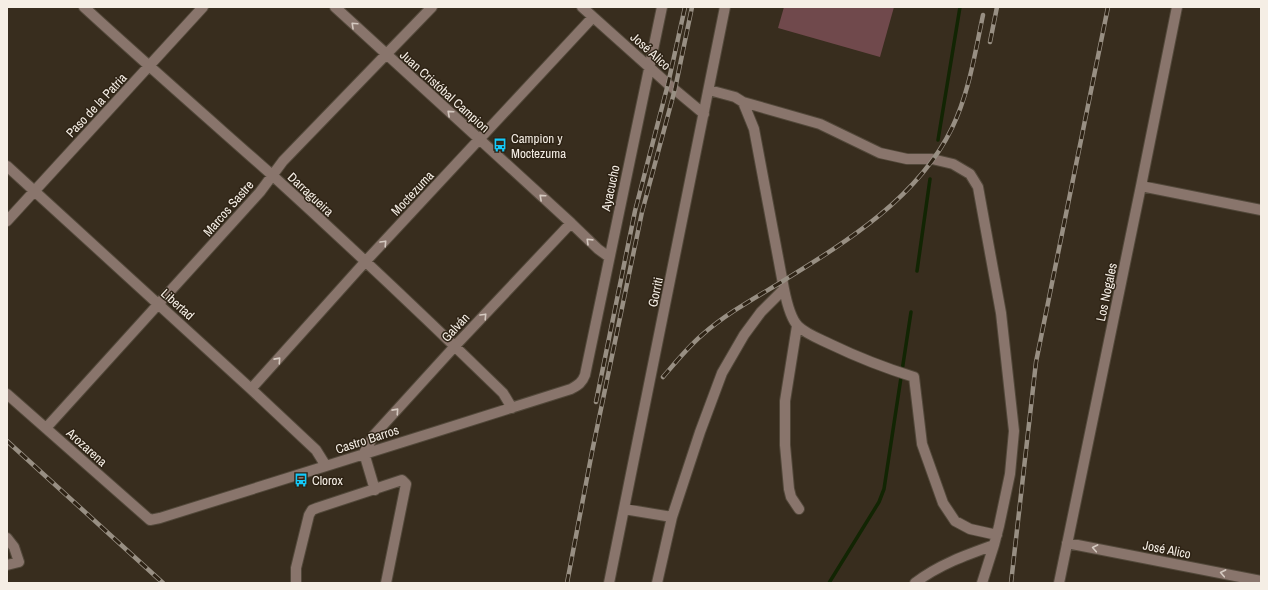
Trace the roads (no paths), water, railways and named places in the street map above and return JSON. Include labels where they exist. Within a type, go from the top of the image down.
[{"type":"street","name":"Darragueira","points":[[84,7],[272,175],[366,262],[503,393],[512,408]]},
{"type":"street","name":"Paso de la Patria","points":[[7,221],[203,7]]},
{"type":"street","name":"Juan Cristóbal Campion","points":[[335,7],[598,249],[609,257]]},
{"type":"street","name":"Marcos Sastre","points":[[46,428],[260,192],[283,161],[432,7]]},
{"type":"street","name":"José Alico","points":[[582,7],[704,114]]},
{"type":"street","name":"Ayacucho","points":[[585,375],[662,7]]},
{"type":"street","name":"Gorriti","points":[[609,583],[725,7]]},
{"type":"street","name":"Los Nogales","points":[[1059,583],[1177,7]]},
{"type":"street","name":"Moctezuma","points":[[251,389],[479,139],[593,17]]},
{"type":"street","points":[[709,90],[735,97],[743,102],[820,124],[880,153],[907,159],[932,159],[953,164],[970,174],[978,187],[1001,313],[1014,431],[1010,474],[995,540],[982,583]]},
{"type":"street","points":[[743,102],[754,129],[786,301],[797,326],[785,401],[785,445],[789,489],[791,497],[799,509]]},
{"type":"street","name":"Libertad","points":[[7,166],[316,450],[326,466]]},
{"type":"street","points":[[1141,186],[1261,210]]},
{"type":"street","name":"Galván","points":[[364,453],[374,436],[455,346],[571,223]]},
{"type":"street","points":[[657,583],[672,517],[700,432],[722,373],[752,323],[784,289]]},
{"type":"street","points":[[797,326],[814,337],[829,344],[871,362],[914,377],[922,444],[943,503],[956,521],[995,540]]},
{"type":"street","name":"Castro Barros","points":[[150,520],[571,389],[583,381],[585,375]]},
{"type":"street","name":"Arozarena","points":[[7,394],[150,520]]},
{"type":"street","points":[[364,453],[375,490]]},
{"type":"street","points":[[296,583],[296,568],[309,515],[312,510],[402,480],[406,484],[386,583]]},
{"type":"street","points":[[624,509],[672,517]]},
{"type":"street","points":[[7,538],[14,547],[19,562],[7,565]]},
{"type":"street","points":[[915,583],[937,569],[995,540]]},
{"type":"street","name":"José Alico","points":[[1067,543],[1261,581]]},
{"type":"waterway","points":[[938,140],[960,7]]},
{"type":"waterway","points":[[917,271],[930,179]]},
{"type":"waterway","points":[[829,583],[879,502],[884,489],[911,312]]},
{"type":"railway","points":[[596,402],[635,211],[668,84],[685,7]]},
{"type":"railway","points":[[567,583],[592,452],[642,212],[675,89],[692,7]]},
{"type":"railway","points":[[990,42],[997,7]]},
{"type":"railway","points":[[1011,583],[1036,362],[1108,7]]},
{"type":"railway","points":[[663,377],[682,355],[712,327],[741,306],[807,266],[855,234],[900,197],[920,176],[938,153],[958,115],[971,73],[983,15]]},
{"type":"railway","points":[[7,441],[163,583]]},
{"type":"place","name":"Campion y Moctezuma","points":[[500,145]]},
{"type":"place","name":"Clorox","points":[[301,480]]}]
